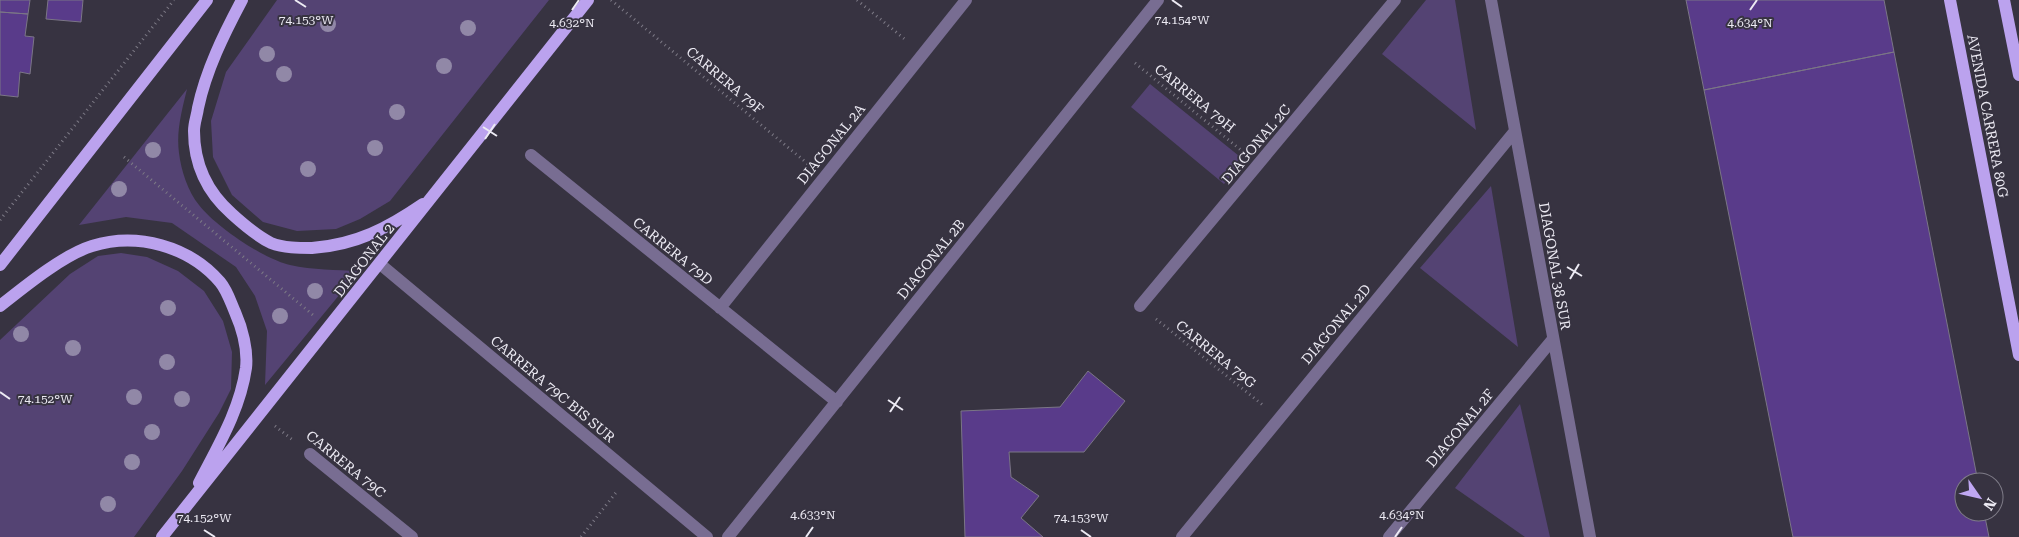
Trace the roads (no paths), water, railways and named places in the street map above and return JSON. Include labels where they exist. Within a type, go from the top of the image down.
[{"type":"main road","points":[[0,265],[208,0]]},
{"type":"main road","points":[[242,0],[224,34],[202,90],[194,130],[197,163],[208,188],[223,206],[244,225],[272,243],[298,249],[334,246],[368,236],[399,220],[433,197]]},
{"type":"main road","name":"DIAGONAL 2","points":[[162,537],[588,0]]},
{"type":"main road","name":"AVENIDA CARRERA 80G","points":[[1950,0],[2019,355]]},
{"type":"main road","points":[[2004,0],[2019,76]]},
{"type":"main road","points":[[0,306],[31,281],[90,246],[127,240],[165,245],[188,256],[221,283],[242,328],[246,366],[239,402],[233,416],[183,512]]},
{"type":"street","name":"DIAGONAL 2A","points":[[720,308],[966,0]]},
{"type":"street","name":"DIAGONAL 2B","points":[[728,537],[1158,0]]},
{"type":"street","name":"DIAGONAL 2C","points":[[1140,306],[1395,0]]},
{"type":"street","name":"DIAGONAL 38 SUR","points":[[1491,0],[1590,537]]},
{"type":"street","name":"DIAGONAL 2D","points":[[1182,537],[1515,132]]},
{"type":"street","name":"CARRERA 79D","points":[[531,155],[836,402]]},
{"type":"street","name":"CARRERA 79C BIS SUR","points":[[380,264],[707,537]]},
{"type":"street","name":"DIAGONAL 2F","points":[[1389,537],[1553,339]]},
{"type":"street","name":"CARRERA 79C","points":[[310,454],[412,537]]}]
